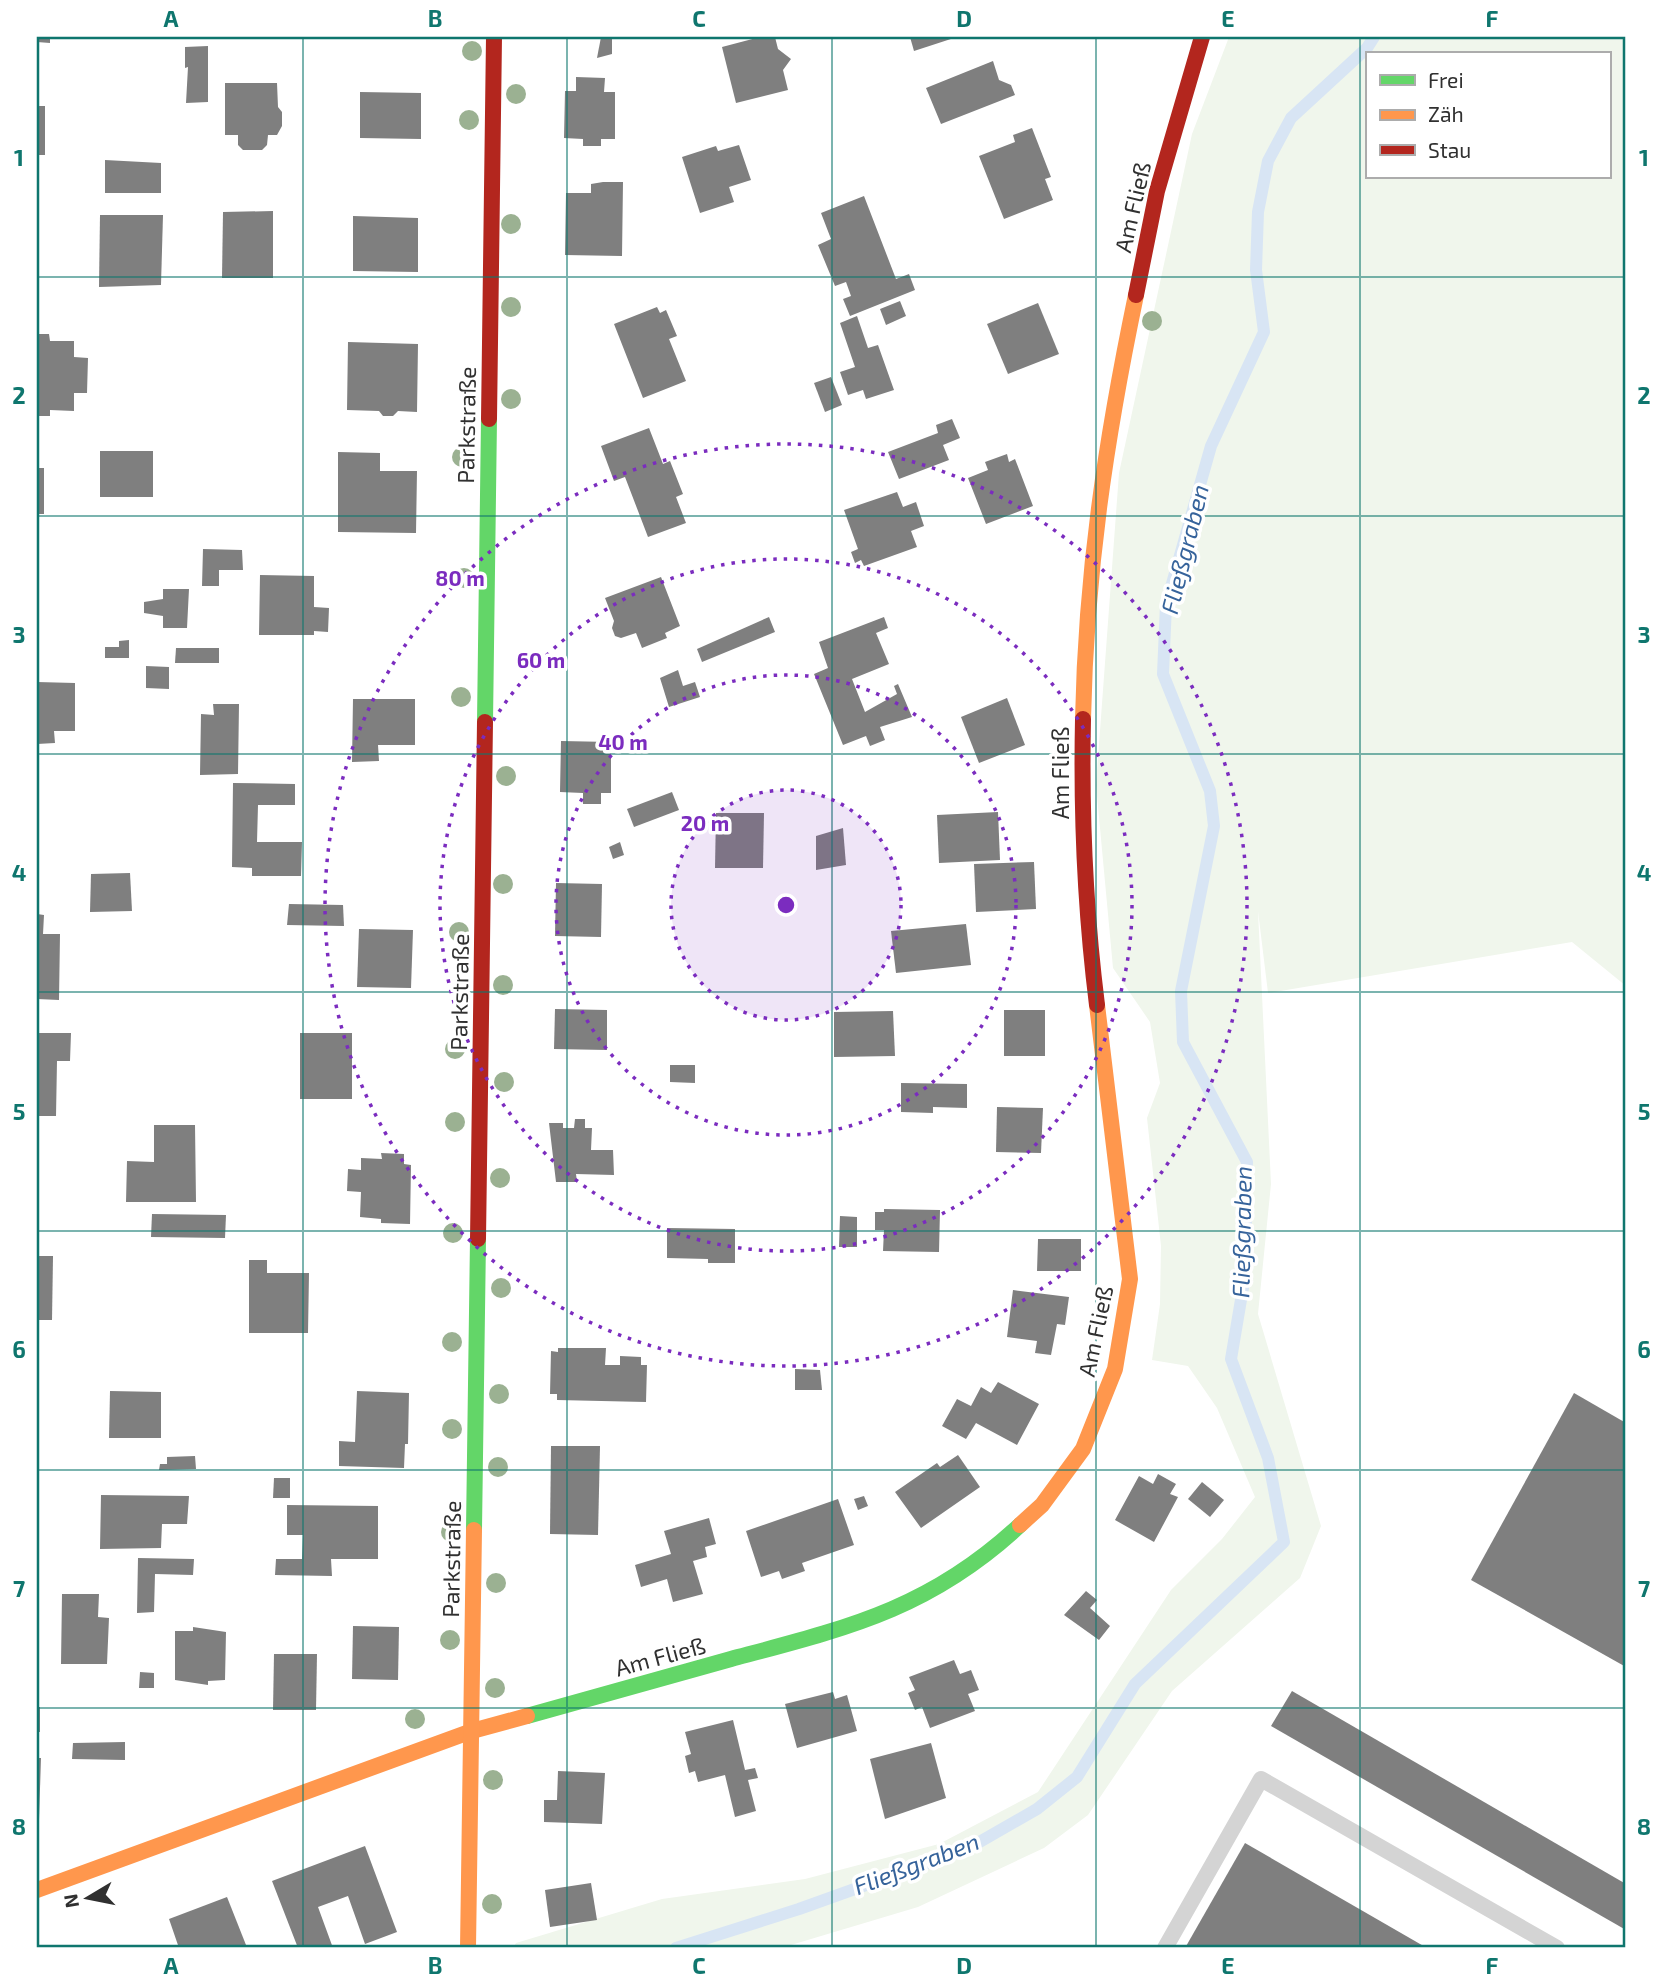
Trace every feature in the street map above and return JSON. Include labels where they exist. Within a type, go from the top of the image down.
[{"type":"street","name":"Parkstraße","points":[[468,1948],[494,37]]},
{"type":"street","name":"Am Fließ","points":[[37,1890],[472,1731],[860,1624],[928,1594],[988,1555],[1042,1505],[1083,1449],[1115,1369],[1130,1279],[1086,915],[1081,794],[1084,665],[1094,529],[1112,411],[1157,191],[1202,37]]},
{"type":"lane","points":[[1165,1948],[1261,1779],[1557,1948]]},
{"type":"shaded area","points":[[1229,37],[1626,37],[1626,986],[1572,942],[1268,993],[1258,911],[1271,1184],[1258,1314],[1321,1526],[1300,1578],[1172,1691],[1088,1815],[1044,1848],[918,1907],[781,1948],[513,1948],[516,1943],[662,1899],[805,1879],[939,1844],[1038,1792],[1171,1590],[1222,1539],[1255,1497],[1217,1408],[1188,1366],[1152,1360],[1160,1304],[1161,1246],[1147,1118],[1160,1083],[1150,1022],[1113,968],[1096,785],[1119,473],[1192,134]]},
{"type":"building","points":[[37,37],[50,37],[50,43],[37,42]]},
{"type":"building","points":[[601,37],[612,37],[612,54],[597,58]]},
{"type":"building","points":[[760,37],[775,37],[778,49],[791,59],[783,70],[788,90],[736,103],[722,47]]},
{"type":"building","points":[[910,37],[957,37],[914,51]]},
{"type":"building","points":[[208,46],[208,102],[186,103],[188,67],[185,68],[185,47]]},
{"type":"building","points":[[993,61],[999,80],[1011,85],[1015,95],[941,124],[926,88]]},
{"type":"building","points":[[576,77],[605,78],[604,92],[615,92],[615,139],[601,139],[601,146],[583,146],[583,139],[564,138],[565,91],[576,91]]},
{"type":"building","points":[[225,83],[277,83],[282,126],[277,135],[268,135],[267,145],[262,150],[243,150],[238,145],[238,135],[225,135]]},
{"type":"building","points":[[360,92],[421,93],[421,139],[360,138]]},
{"type":"building","points":[[37,106],[45,106],[45,155],[37,155]]},
{"type":"building","points":[[1032,128],[1051,177],[1045,179],[1053,200],[1004,219],[979,156],[1015,142],[1013,135]]},
{"type":"building","points":[[739,145],[751,180],[729,187],[734,202],[700,213],[682,157],[716,146],[718,151]]},
{"type":"building","points":[[105,160],[161,163],[161,193],[105,193]]},
{"type":"building","points":[[623,182],[622,256],[565,255],[566,193],[591,193],[591,184]]},
{"type":"building","points":[[864,196],[896,279],[909,274],[915,290],[850,316],[843,299],[851,296],[846,282],[835,286],[818,245],[831,239],[821,213]]},
{"type":"building","points":[[273,211],[273,278],[222,278],[223,212]]},
{"type":"building","points":[[100,215],[163,215],[161,285],[99,287]]},
{"type":"building","points":[[353,216],[418,218],[418,272],[353,271]]},
{"type":"building","points":[[900,301],[906,316],[886,325],[880,309]]},
{"type":"building","points":[[1038,303],[1059,354],[1008,374],[987,324]]},
{"type":"building","points":[[657,307],[660,313],[666,310],[677,336],[669,339],[686,381],[643,398],[614,324]]},
{"type":"building","points":[[857,316],[868,348],[878,345],[894,390],[866,399],[863,390],[848,395],[840,372],[855,367],[840,323]]},
{"type":"building","points":[[37,334],[49,334],[50,341],[74,341],[74,357],[88,358],[87,393],[74,393],[74,411],[50,410],[50,416],[37,416]]},
{"type":"building","points":[[348,342],[418,344],[417,412],[398,411],[393,416],[383,416],[379,411],[347,410]]},
{"type":"building","points":[[831,377],[842,405],[825,412],[814,383]]},
{"type":"building","points":[[952,419],[960,438],[943,445],[949,460],[899,479],[888,452],[938,433],[936,425]]},
{"type":"building","points":[[649,428],[663,464],[670,461],[683,494],[676,497],[686,523],[648,537],[625,477],[614,481],[601,446]]},
{"type":"building","points":[[100,451],[153,451],[153,497],[100,497]]},
{"type":"building","points":[[338,452],[380,453],[380,471],[417,471],[416,533],[338,532]]},
{"type":"building","points":[[1007,454],[1009,462],[1015,459],[1033,506],[986,524],[968,478],[988,470],[985,462]]},
{"type":"building","points":[[37,468],[44,468],[44,514],[37,514]]},
{"type":"building","points":[[897,492],[903,507],[916,502],[924,526],[911,531],[917,547],[864,566],[861,560],[855,563],[851,552],[858,549],[844,510]]},
{"type":"building","points":[[203,549],[242,550],[243,570],[219,570],[219,586],[202,586]]},
{"type":"building","points":[[260,575],[314,576],[314,607],[329,608],[328,632],[314,631],[314,635],[259,635]]},
{"type":"building","points":[[661,577],[680,626],[665,633],[667,638],[642,648],[636,633],[621,638],[615,636],[612,628],[614,621],[605,598]]},
{"type":"building","points":[[163,589],[189,589],[187,628],[163,628],[163,616],[144,613],[144,602],[163,599]]},
{"type":"building","points":[[769,617],[775,632],[702,662],[697,649]]},
{"type":"building","points":[[884,617],[888,628],[876,633],[889,664],[852,679],[865,712],[897,694],[894,686],[898,684],[912,717],[880,727],[885,740],[870,746],[866,736],[843,745],[814,674],[828,668],[819,642]]},
{"type":"building","points":[[129,640],[129,658],[105,658],[105,647],[119,647],[119,641]]},
{"type":"building","points":[[176,648],[219,648],[219,663],[175,663]]},
{"type":"building","points":[[146,666],[169,667],[169,689],[146,688]]},
{"type":"building","points":[[678,670],[683,686],[695,682],[700,697],[669,707],[660,678]]},
{"type":"building","points":[[37,682],[75,683],[75,731],[54,731],[55,743],[37,744]]},
{"type":"building","points":[[1007,698],[1025,745],[979,763],[961,717]]},
{"type":"building","points":[[353,699],[415,699],[415,745],[378,745],[379,761],[352,762]]},
{"type":"building","points":[[213,704],[239,704],[238,774],[200,775],[201,714],[214,715]]},
{"type":"building","points":[[561,741],[611,742],[611,793],[601,793],[601,804],[583,804],[583,793],[560,792]]},
{"type":"building","points":[[233,783],[295,784],[295,805],[258,805],[257,842],[302,842],[301,876],[252,876],[252,868],[232,867]]},
{"type":"building","points":[[672,792],[679,810],[634,827],[627,809]]},
{"type":"building","points":[[998,812],[1000,860],[939,863],[937,815]]},
{"type":"building","points":[[716,813],[764,813],[763,868],[715,868]]},
{"type":"building","points":[[843,828],[846,865],[816,870],[816,836]]},
{"type":"building","points":[[620,842],[624,855],[613,859],[609,847]]},
{"type":"building","points":[[1034,862],[1036,909],[976,912],[974,864]]},
{"type":"building","points":[[130,873],[132,911],[90,912],[91,874]]},
{"type":"building","points":[[556,883],[602,884],[601,937],[555,936]]},
{"type":"building","points":[[289,904],[343,905],[344,926],[287,925]]},
{"type":"building","points":[[37,914],[44,915],[43,934],[60,934],[59,1000],[37,999]]},
{"type":"building","points":[[966,924],[971,965],[896,973],[891,931]]},
{"type":"building","points":[[359,929],[413,930],[411,988],[357,987]]},
{"type":"building","points":[[555,1009],[607,1010],[607,1050],[554,1049]]},
{"type":"building","points":[[1004,1010],[1045,1010],[1045,1056],[1004,1056]]},
{"type":"building","points":[[893,1011],[895,1056],[834,1057],[834,1012]]},
{"type":"building","points":[[37,1033],[71,1033],[70,1061],[57,1061],[56,1116],[37,1116]]},
{"type":"building","points":[[300,1033],[352,1033],[352,1099],[300,1099]]},
{"type":"building","points":[[670,1065],[695,1065],[695,1083],[670,1082]]},
{"type":"building","points":[[901,1083],[967,1084],[967,1108],[933,1107],[933,1113],[901,1112]]},
{"type":"building","points":[[997,1107],[1043,1108],[1041,1153],[996,1152]]},
{"type":"building","points":[[575,1119],[585,1119],[585,1128],[592,1128],[591,1150],[613,1150],[614,1175],[576,1174],[577,1182],[556,1182],[549,1123],[563,1123],[563,1128],[574,1128]]},
{"type":"building","points":[[154,1125],[195,1125],[196,1202],[126,1202],[127,1161],[154,1162]]},
{"type":"building","points":[[381,1153],[404,1154],[404,1164],[411,1165],[410,1224],[381,1223],[381,1219],[360,1217],[361,1192],[347,1191],[348,1169],[361,1170],[361,1158],[382,1159]]},
{"type":"building","points":[[884,1209],[940,1210],[939,1252],[883,1251],[884,1230],[875,1230],[875,1212],[884,1212]]},
{"type":"building","points":[[152,1214],[226,1215],[225,1238],[151,1237]]},
{"type":"building","points":[[840,1216],[857,1217],[857,1247],[839,1247]]},
{"type":"building","points":[[667,1228],[735,1229],[735,1263],[667,1258]]},
{"type":"building","points":[[1038,1239],[1081,1239],[1081,1271],[1037,1271]]},
{"type":"building","points":[[37,1256],[53,1256],[52,1320],[37,1320]]},
{"type":"building","points":[[249,1260],[267,1260],[267,1273],[309,1273],[308,1333],[249,1333]]},
{"type":"building","points":[[1013,1290],[1069,1297],[1065,1325],[1057,1324],[1051,1355],[1035,1353],[1037,1341],[1007,1337]]},
{"type":"building","points":[[558,1348],[606,1348],[605,1365],[620,1365],[620,1356],[641,1357],[641,1365],[647,1365],[646,1402],[557,1400],[557,1394],[550,1394],[551,1351],[558,1352]]},
{"type":"building","points":[[795,1369],[820,1370],[822,1390],[795,1390]]},
{"type":"building","points":[[998,1382],[1039,1404],[1017,1445],[976,1423],[966,1439],[942,1426],[957,1399],[971,1406],[981,1387],[991,1393]]},
{"type":"building","points":[[110,1391],[161,1392],[161,1438],[109,1438]]},
{"type":"building","points":[[357,1391],[409,1393],[408,1444],[405,1444],[404,1468],[339,1466],[339,1441],[355,1442]]},
{"type":"building","points":[[1574,1393],[1626,1423],[1626,1667],[1471,1580]]},
{"type":"building","points":[[551,1446],[600,1446],[598,1535],[550,1534]]},
{"type":"building","points":[[958,1455],[980,1487],[921,1528],[895,1492],[937,1463],[940,1467]]},
{"type":"building","points":[[195,1456],[196,1469],[159,1470],[160,1464],[167,1464],[167,1457]]},
{"type":"building","points":[[1158,1474],[1176,1484],[1170,1494],[1178,1497],[1154,1542],[1115,1520],[1139,1476],[1153,1484]]},
{"type":"building","points":[[274,1478],[290,1478],[290,1498],[273,1498]]},
{"type":"building","points":[[1202,1482],[1224,1500],[1210,1517],[1188,1499]]},
{"type":"building","points":[[101,1495],[189,1496],[187,1524],[162,1524],[161,1548],[100,1549]]},
{"type":"building","points":[[864,1496],[868,1506],[858,1510],[854,1499]]},
{"type":"building","points":[[838,1499],[854,1545],[802,1563],[805,1571],[782,1579],[779,1571],[761,1577],[746,1531]]},
{"type":"building","points":[[287,1505],[378,1506],[378,1559],[331,1559],[332,1576],[275,1575],[276,1559],[302,1559],[303,1535],[287,1535]]},
{"type":"building","points":[[709,1518],[716,1544],[705,1547],[707,1557],[693,1561],[703,1594],[673,1602],[667,1579],[641,1587],[635,1565],[671,1554],[664,1531]]},
{"type":"building","points":[[138,1558],[194,1559],[193,1575],[155,1574],[154,1612],[137,1613]]},
{"type":"building","points":[[1086,1591],[1097,1600],[1090,1608],[1110,1626],[1099,1640],[1064,1615]]},
{"type":"building","points":[[62,1594],[99,1594],[98,1617],[109,1618],[107,1664],[61,1664]]},
{"type":"building","points":[[353,1626],[399,1627],[398,1680],[352,1679]]},
{"type":"building","points":[[193,1627],[226,1632],[225,1680],[208,1681],[208,1685],[175,1680],[175,1631],[193,1631]]},
{"type":"building","points":[[274,1654],[317,1654],[316,1710],[273,1710]]},
{"type":"building","points":[[954,1660],[960,1674],[971,1670],[979,1690],[968,1694],[975,1711],[930,1728],[922,1707],[915,1710],[908,1693],[915,1690],[909,1677]]},
{"type":"building","points":[[140,1672],[154,1673],[154,1688],[139,1688]]},
{"type":"building","points":[[1292,1691],[1626,1884],[1626,1930],[1271,1726]]},
{"type":"building","points":[[833,1692],[835,1699],[847,1695],[857,1731],[797,1748],[785,1704]]},
{"type":"building","points":[[37,1707],[40,1707],[40,1732],[37,1732]]},
{"type":"building","points":[[733,1720],[745,1770],[755,1768],[758,1778],[748,1780],[756,1811],[735,1817],[725,1775],[698,1782],[695,1771],[689,1773],[685,1756],[691,1754],[685,1732]]},
{"type":"building","points":[[125,1742],[125,1760],[72,1759],[73,1743]]},
{"type":"building","points":[[931,1743],[946,1798],[885,1819],[870,1759]]},
{"type":"building","points":[[37,1758],[41,1758],[39,1820],[37,1820]]},
{"type":"building","points":[[558,1771],[605,1773],[602,1824],[544,1822],[544,1800],[557,1800]]},
{"type":"building","points":[[1245,1843],[1427,1948],[1185,1948]]},
{"type":"building","points":[[365,1846],[397,1932],[365,1944],[348,1896],[318,1907],[333,1948],[298,1948],[272,1881]]},
{"type":"building","points":[[591,1883],[597,1920],[550,1927],[545,1890]]},
{"type":"building","points":[[227,1897],[246,1945],[236,1948],[179,1948],[169,1919]]},
{"type":"waterway","name":"Fließgraben","points":[[676,1948],[799,1909],[969,1848],[1037,1809],[1077,1777],[1135,1684],[1284,1542],[1268,1458],[1231,1359],[1245,1276],[1247,1162],[1183,1042],[1181,991],[1214,826],[1210,791],[1163,674],[1166,605],[1211,446],[1264,332],[1256,270],[1258,212],[1268,161],[1291,118],[1367,48],[1374,37]]},
{"type":"traffic: fast","points":[[485,722],[489,419]]},
{"type":"traffic: fast","points":[[474,1530],[478,1239]]},
{"type":"traffic: fast","points":[[527,1716],[812,1637],[885,1612],[953,1577],[987,1554],[1020,1525]]},
{"type":"traffic: slow","points":[[1083,719],[1088,611],[1099,505],[1115,401],[1136,295]]},
{"type":"traffic: slow","points":[[1020,1525],[1042,1505],[1083,1449],[1115,1369],[1130,1279],[1097,1005]]},
{"type":"traffic: slow","points":[[468,1948],[474,1530]]},
{"type":"traffic: slow","points":[[37,1890],[472,1731],[527,1716]]},
{"type":"traffic: jam","points":[[489,419],[494,37]]},
{"type":"traffic: jam","points":[[1136,295],[1157,191],[1202,37]]},
{"type":"traffic: jam","points":[[1083,719],[1085,862],[1097,1005]]},
{"type":"traffic: jam","points":[[478,1239],[485,722]]}]
